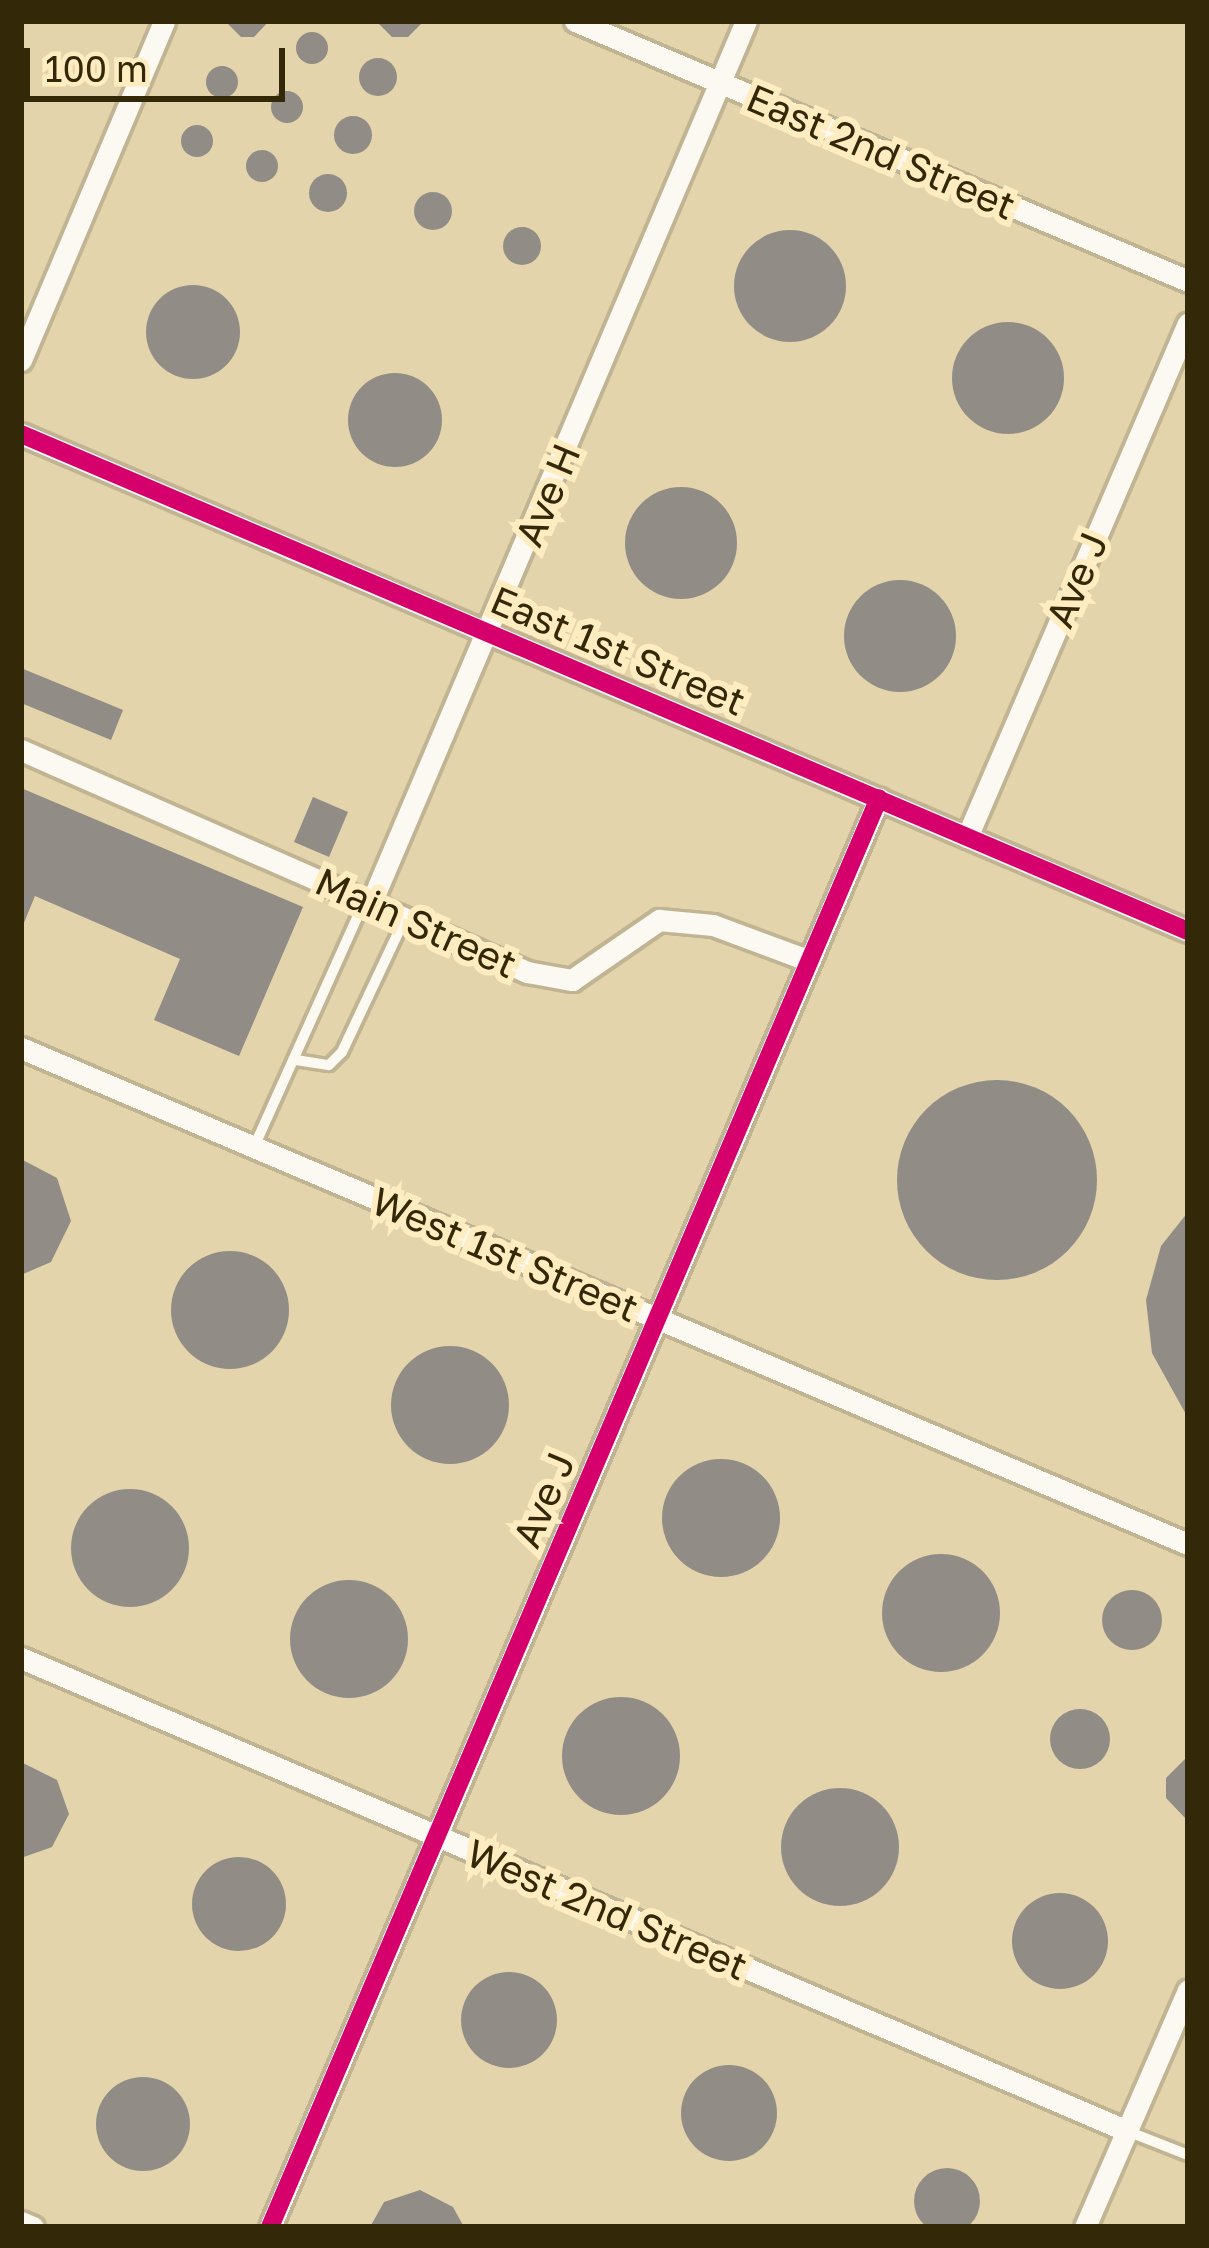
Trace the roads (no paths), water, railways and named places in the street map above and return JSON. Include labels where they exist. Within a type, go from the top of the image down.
[{"type":"street","points":[[21,360],[164,21]]},
{"type":"street","name":"East 2nd Street","points":[[575,21],[1188,281]]},
{"type":"street","name":"Ave H","points":[[368,902],[491,632],[746,21]]},
{"type":"street","name":"Ave J","points":[[967,837],[1188,323]]},
{"type":"street","name":"East 1st Street","points":[[21,434],[1188,931]]},
{"type":"street","name":"Main Street","points":[[21,750],[527,972],[572,980],[658,920],[713,925],[810,962]]},
{"type":"street","name":"Ave J","points":[[270,2227],[879,798]]},
{"type":"street","name":"West 1st Street","points":[[21,1048],[1188,1544]]},
{"type":"street","name":"West 2nd Street","points":[[21,1658],[1127,2131]]},
{"type":"street","points":[[1085,2227],[1188,1990]]},
{"type":"street","points":[[21,2222],[33,2227]]},
{"type":"lane","points":[[254,1147],[368,902]]},
{"type":"lane","points":[[296,1060],[328,1065],[342,1052],[405,918]]},
{"type":"lane","points":[[1127,2131],[1188,2155]]}]
